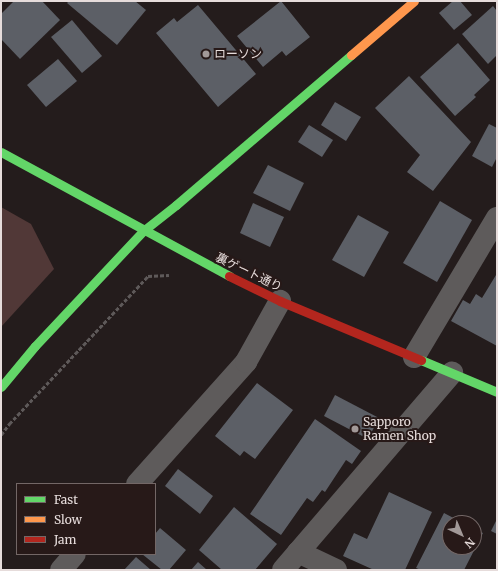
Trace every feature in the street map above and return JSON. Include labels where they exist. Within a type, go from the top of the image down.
[{"type":"street","points":[[1,387],[35,346],[143,231],[176,206],[414,1]]},
{"type":"street","name":"裏ゲート通り","points":[[1,152],[143,231],[280,301],[497,392]]},
{"type":"street","points":[[414,357],[497,218]]},
{"type":"street","points":[[139,483],[246,362],[280,301]]},
{"type":"street","points":[[283,570],[452,373]]},
{"type":"street","points":[[298,552],[336,570]]},
{"type":"street","points":[[61,570],[74,555]]},
{"type":"path","points":[[1,435],[9,424],[148,276],[171,275]]},
{"type":"shaded area","points":[[1,207],[31,224],[54,269],[1,327]]},
{"type":"building","points":[[14,1],[42,1],[60,20],[20,59],[1,39],[1,14]]},
{"type":"building","points":[[69,1],[135,1],[146,10],[117,45],[67,3]]},
{"type":"building","points":[[281,1],[310,37],[286,56],[282,51],[263,67],[237,36]]},
{"type":"building","points":[[453,1],[460,1],[472,15],[454,30],[439,13]]},
{"type":"building","name":"ローソン","points":[[198,5],[256,74],[218,107],[156,33],[174,18],[177,22]]},
{"type":"building","points":[[493,6],[497,11],[497,55],[488,64],[462,34]]},
{"type":"building","points":[[72,20],[102,56],[82,73],[51,37]]},
{"type":"building","points":[[458,43],[490,80],[474,95],[476,97],[455,116],[420,77]]},
{"type":"building","points":[[58,59],[77,81],[46,107],[27,85]]},
{"type":"building","points":[[409,76],[471,142],[433,191],[407,172],[420,155],[375,108]]},
{"type":"building","points":[[335,102],[361,117],[346,141],[321,125]]},
{"type":"building","points":[[489,124],[497,128],[497,157],[492,167],[472,156]]},
{"type":"building","points":[[309,125],[333,140],[322,157],[298,142]]},
{"type":"building","points":[[268,165],[304,183],[290,211],[253,193]]},
{"type":"building","points":[[440,201],[472,220],[437,282],[403,263]]},
{"type":"building","points":[[253,203],[284,217],[270,247],[240,233]]},
{"type":"building","points":[[358,215],[389,232],[364,277],[332,260]]},
{"type":"building","points":[[496,275],[497,346],[451,321],[463,300],[470,304],[476,294],[482,298]]},
{"type":"building","points":[[257,383],[293,410],[255,459],[244,451],[240,456],[215,436]]},
{"type":"building","points":[[335,395],[379,418],[368,439],[324,416]]},
{"type":"building","points":[[315,419],[361,451],[352,464],[346,460],[325,492],[322,490],[313,502],[307,498],[281,535],[250,514]]},
{"type":"building","points":[[178,469],[213,496],[200,514],[165,486]]},
{"type":"building","points":[[389,492],[432,512],[405,570],[374,570],[343,556],[354,533],[367,539]]},
{"type":"building","points":[[234,507],[277,544],[255,570],[222,570],[199,550]]},
{"type":"building","points":[[442,517],[442,555],[472,555],[464,570],[421,570],[416,568]]},
{"type":"building","points":[[497,519],[497,534],[491,531]]},
{"type":"building","points":[[160,528],[186,550],[169,570],[162,570],[143,555],[156,555],[156,533]]},
{"type":"building","points":[[136,557],[151,570],[124,570]]},
{"type":"building","points":[[198,562],[207,570],[191,570]]},
{"type":"traffic: fast","points":[[1,387],[35,346],[143,231],[176,205],[351,55]]},
{"type":"traffic: fast","points":[[1,152],[229,276]]},
{"type":"traffic: fast","points":[[421,360],[497,392]]},
{"type":"traffic: slow","points":[[351,55],[414,1]]},
{"type":"traffic: jam","points":[[229,276],[280,301],[421,360]]},
{"type":"place","name":"ローソン","points":[[206,54]]},
{"type":"place","name":"Sapporo Ramen Shop","points":[[355,429]]}]
